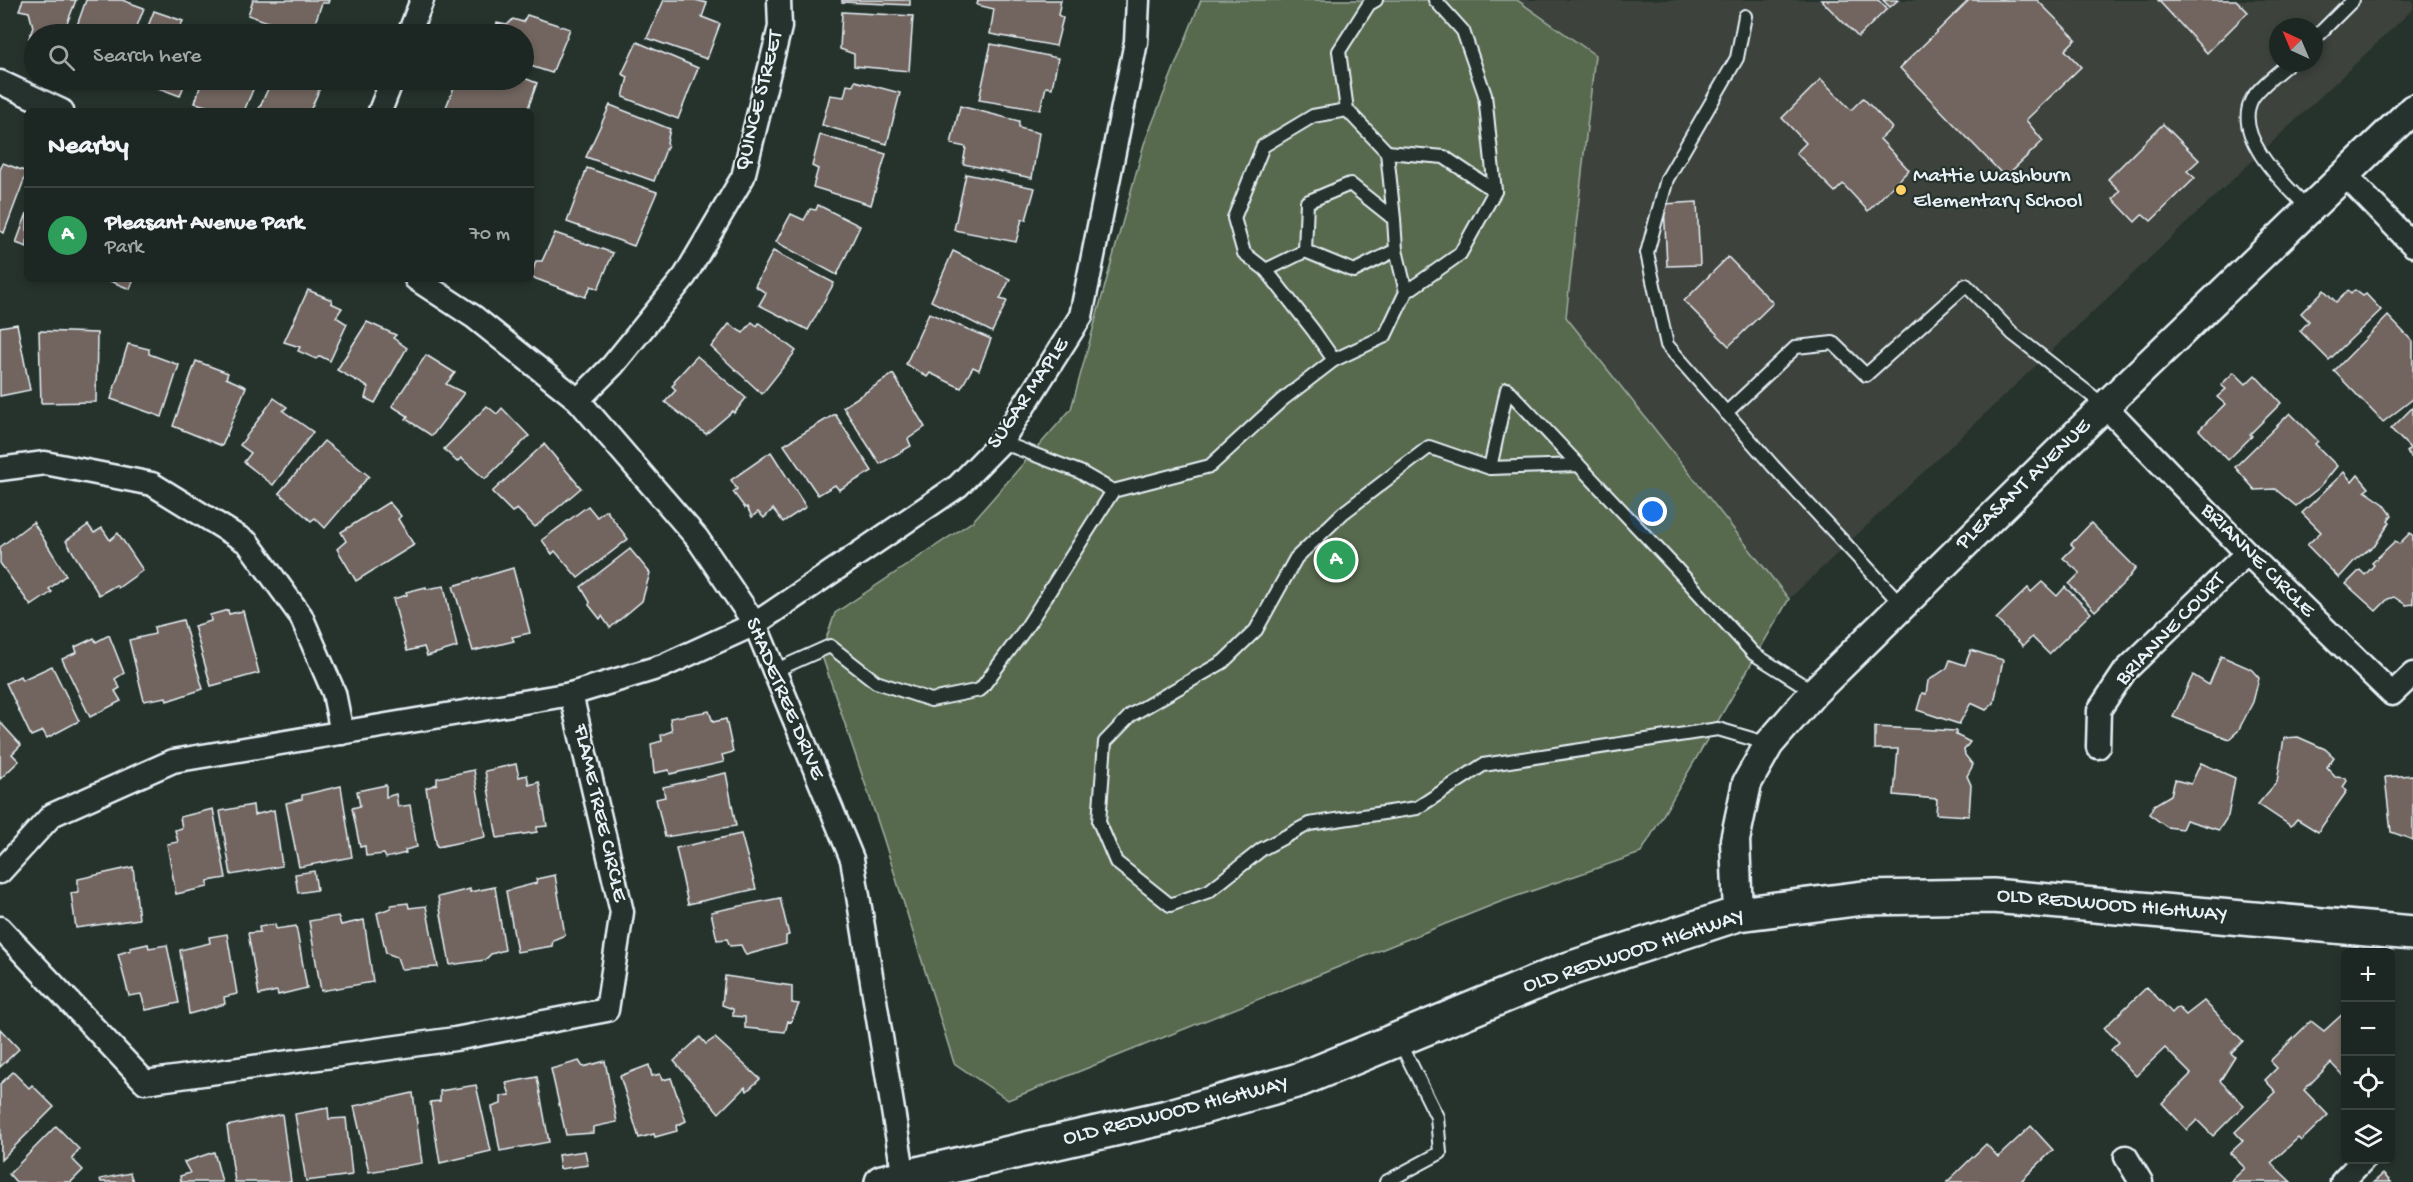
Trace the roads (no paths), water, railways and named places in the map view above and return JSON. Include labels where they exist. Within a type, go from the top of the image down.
[{"type":"main road","name":"OLD REDWOOD HIGHWAY","points":[[893,1180],[1167,1117],[1288,1083],[1569,969],[1738,914],[1863,898],[1994,896],[2413,933]]},
{"type":"street","points":[[413,24],[422,0]]},
{"type":"street","name":"QUINCE STREET","points":[[578,400],[613,365],[685,276],[743,177],[780,27],[779,0]]},
{"type":"street","name":"SUGAR MAPLE","points":[[571,694],[663,666],[755,624],[958,486],[1001,442],[1081,316],[1136,42],[1138,0]]},
{"type":"street","points":[[0,82],[56,108]]},
{"type":"street","points":[[381,108],[388,90]]},
{"type":"street","name":"PLEASANT AVENUE","points":[[1738,914],[1735,840],[1747,783],[1769,744],[1814,692],[1902,605],[2413,110]]},
{"type":"street","points":[[2345,175],[2413,245]]},
{"type":"street","name":"SHADETREE DRIVE","points":[[421,282],[474,317],[578,400],[697,538],[755,624],[852,859],[893,1180]]},
{"type":"street","name":"BRIANNE CIRCLE","points":[[2105,406],[2247,553],[2392,694],[2413,674]]},
{"type":"street","points":[[0,469],[45,463],[152,484],[248,543],[301,616],[334,693],[342,733]]},
{"type":"street","name":"BRIANNE COURT","points":[[2098,747],[2099,710],[2125,671],[2247,553]]},
{"type":"street","name":"FLAME TREE CIRCLE","points":[[0,872],[52,815],[173,761],[571,694],[622,912],[607,1010],[454,1039],[145,1082],[0,928]]},
{"type":"street","points":[[2126,1157],[2141,1182]]},
{"type":"street","points":[[2342,1182],[2359,1164]]},
{"type":"lane","points":[[1376,0],[1369,4],[1339,51],[1347,110],[1387,152],[1396,250],[1406,292]]},
{"type":"lane","points":[[774,671],[830,646],[876,682],[931,700],[980,690],[1026,628],[1113,491],[1210,466],[1282,400],[1334,360],[1385,336],[1406,292],[1460,254],[1495,191],[1485,95],[1462,32],[1435,0]]},
{"type":"lane","points":[[2323,30],[2353,0]]},
{"type":"lane","points":[[1745,16],[1737,58],[1667,179],[1647,253],[1667,345],[1726,413],[1902,605]]},
{"type":"lane","points":[[2280,72],[2252,99],[2247,118],[2265,164],[2308,210]]},
{"type":"lane","points":[[1334,360],[1266,270],[1244,253],[1234,218],[1263,146],[1313,116],[1347,110]]},
{"type":"lane","points":[[1387,152],[1444,157],[1495,191]]},
{"type":"lane","points":[[1305,251],[1307,202],[1350,184],[1394,219]]},
{"type":"lane","points":[[1266,270],[1305,251],[1354,271],[1396,250]]},
{"type":"lane","points":[[1726,413],[1797,347],[1833,343],[1866,375],[1966,285],[2013,334],[2105,406]]},
{"type":"lane","points":[[1491,468],[1507,389],[1754,654],[1814,692]]},
{"type":"lane","points":[[1001,442],[1080,471],[1113,491]]},
{"type":"lane","points":[[1579,465],[1491,468],[1429,447],[1343,513],[1296,558],[1256,630],[1222,662],[1131,715],[1105,742],[1099,822],[1116,862],[1170,905],[1209,891],[1262,849],[1309,824],[1417,808],[1483,765],[1718,729],[1769,744]]},
{"type":"lane","points":[[1386,1182],[1440,1153],[1437,1117],[1399,1039]]},
{"type":"place","name":"Mattie Washburn Elementary School","points":[[1901,190]]},
{"type":"place","name":"Pleasant Avenue Park","points":[[1336,560]]}]
